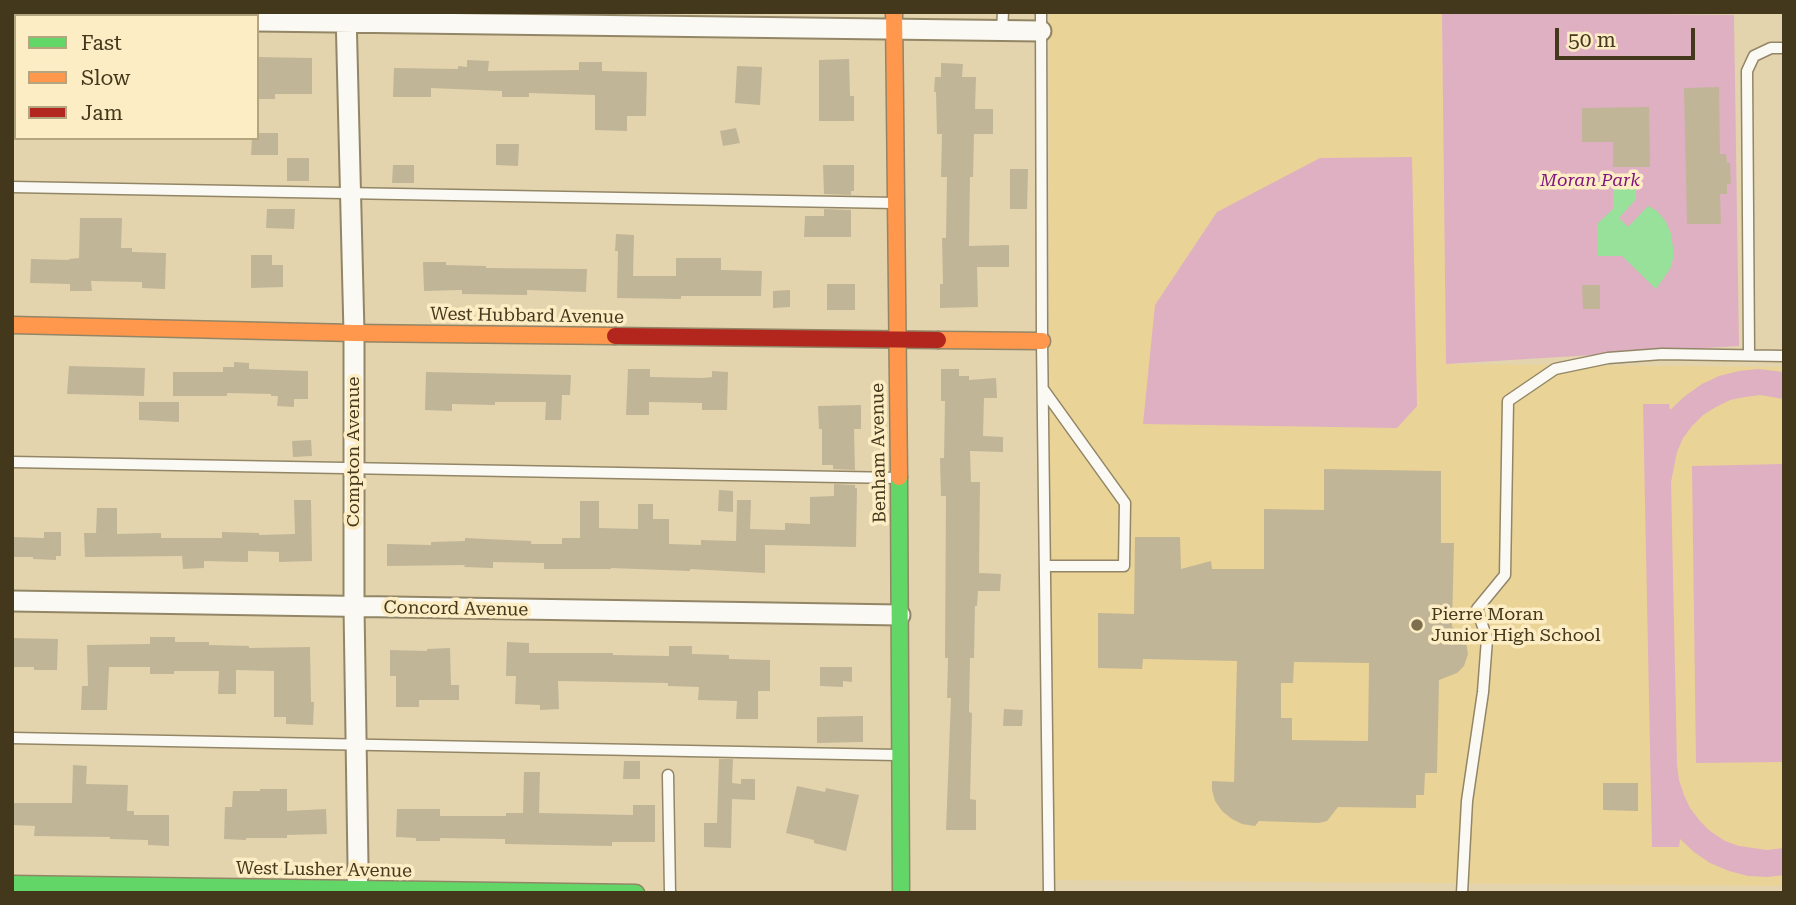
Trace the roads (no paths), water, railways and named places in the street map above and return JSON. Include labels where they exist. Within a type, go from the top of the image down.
[{"type":"main road","name":"Benham Avenue","points":[[894,21],[901,893]]},
{"type":"main road","name":"West Hubbard Avenue","points":[[12,325],[354,333],[1042,341]]},
{"type":"main road","name":"West Lusher Avenue","points":[[12,884],[161,889],[636,893]]},
{"type":"street","points":[[259,21],[346,18],[1041,22]]},
{"type":"street","name":"Compton Avenue","points":[[346,18],[354,333],[357,891]]},
{"type":"street","name":"Concord Avenue","points":[[12,601],[900,615]]},
{"type":"lane","points":[[1041,22],[1048,893]]},
{"type":"lane","points":[[1749,354],[1747,71],[1754,56],[1771,48],[1784,48]]},
{"type":"lane","points":[[12,187],[895,203]]},
{"type":"lane","points":[[1462,893],[1467,801],[1483,692],[1487,639],[1477,608],[1505,575],[1508,401],[1555,369],[1608,358],[1662,354],[1784,356]]},
{"type":"lane","points":[[1042,388],[1125,503],[1124,566],[1045,566]]},
{"type":"lane","points":[[12,462],[898,478]]},
{"type":"lane","points":[[12,738],[901,755]]},
{"type":"lane","points":[[668,775],[670,893]]},
{"type":"place","name":"Pierre Moran Junior High School","points":[[1417,625]]},
{"type":"park label","name":"Moran Park","points":[[1590,181]]}]
